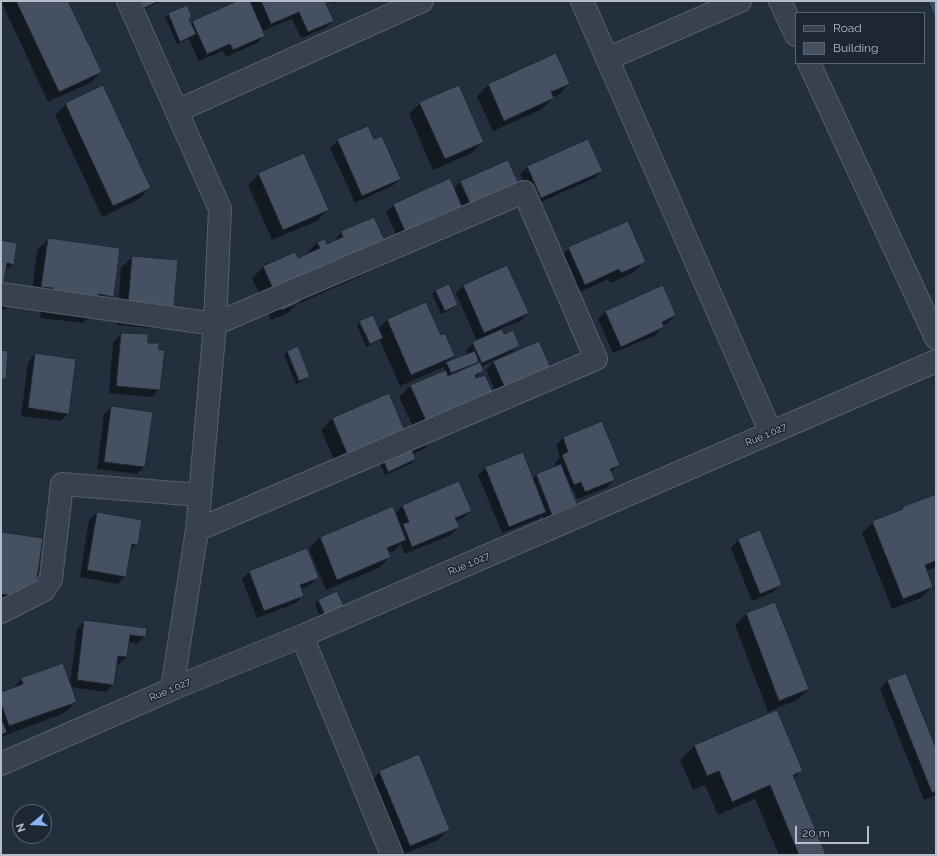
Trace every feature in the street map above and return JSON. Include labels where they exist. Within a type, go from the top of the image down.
[{"type":"street","points":[[128,1],[220,209],[215,324],[197,530],[172,689]]},
{"type":"street","points":[[177,111],[422,1]]},
{"type":"street","points":[[582,1],[771,433]]},
{"type":"street","points":[[607,58],[740,1]]},
{"type":"street","points":[[780,1],[795,33]]},
{"type":"street","points":[[809,64],[936,338]]},
{"type":"street","points":[[1,294],[215,324],[524,192],[596,359],[197,530]]},
{"type":"street","name":"Rue 1.027","points":[[1,764],[172,689],[302,636],[936,361]]},
{"type":"street","points":[[1,612],[44,590],[51,580],[62,484],[200,495]]},
{"type":"street","points":[[302,636],[392,855]]},
{"type":"water","points":[[929,1],[936,1],[936,19]]},
{"type":"building","points":[[16,1],[68,1],[102,72],[59,92]]},
{"type":"building","points":[[141,1],[159,1],[144,8]]},
{"type":"building","points":[[237,1],[250,1],[265,36],[233,50],[230,44],[207,54],[192,21]]},
{"type":"building","points":[[261,1],[325,1],[334,21],[308,32],[299,12],[271,24]]},
{"type":"building","points":[[187,5],[192,17],[189,19],[196,34],[180,42],[168,13]]},
{"type":"building","points":[[556,53],[570,84],[551,92],[554,98],[504,121],[488,84]]},
{"type":"building","points":[[103,85],[151,188],[113,206],[65,103]]},
{"type":"building","points":[[459,85],[484,142],[445,159],[419,102]]},
{"type":"building","points":[[368,126],[374,139],[382,136],[401,179],[362,196],[337,139]]},
{"type":"building","points":[[588,139],[603,171],[541,198],[527,166]]},
{"type":"building","points":[[304,153],[329,210],[283,230],[258,173]]},
{"type":"building","points":[[508,160],[522,191],[474,212],[460,181]]},
{"type":"building","points":[[450,178],[466,216],[412,247],[393,204]]},
{"type":"building","points":[[374,217],[392,256],[298,298],[300,302],[282,310],[263,266],[295,252],[298,258],[320,248],[317,242],[325,239],[327,244],[343,237],[341,231]]},
{"type":"building","points":[[628,221],[646,262],[621,273],[619,269],[585,285],[568,247]]},
{"type":"building","points":[[48,238],[120,248],[114,297],[98,294],[95,313],[50,307],[53,288],[41,287]]},
{"type":"building","points":[[1,240],[17,243],[14,265],[7,263],[1,302]]},
{"type":"building","points":[[132,256],[178,260],[173,319],[127,315]]},
{"type":"building","points":[[507,265],[529,313],[484,333],[463,285]]},
{"type":"building","points":[[449,284],[458,305],[445,311],[435,290]]},
{"type":"building","points":[[663,285],[676,315],[662,322],[664,327],[621,347],[605,311]]},
{"type":"building","points":[[426,302],[441,335],[445,333],[455,356],[411,375],[387,319]]},
{"type":"building","points":[[373,315],[383,338],[370,344],[359,321]]},
{"type":"building","points":[[502,329],[504,334],[513,330],[520,346],[482,363],[472,342]]},
{"type":"building","points":[[121,333],[148,334],[148,343],[159,343],[159,350],[165,350],[160,390],[116,386]]},
{"type":"building","points":[[539,341],[558,384],[512,404],[493,361]]},
{"type":"building","points":[[298,346],[310,377],[299,381],[287,351]]},
{"type":"building","points":[[1,350],[8,351],[6,379],[1,379]]},
{"type":"building","points":[[475,351],[479,362],[451,373],[446,362]]},
{"type":"building","points":[[35,353],[76,359],[69,414],[28,408]]},
{"type":"building","points":[[480,362],[484,371],[475,375],[476,378],[485,375],[493,392],[430,430],[410,385],[446,370],[448,376]]},
{"type":"building","points":[[389,393],[406,433],[351,463],[332,418]]},
{"type":"building","points":[[111,406],[153,412],[145,467],[104,462]]},
{"type":"building","points":[[602,421],[620,465],[610,469],[615,480],[585,492],[581,482],[574,485],[562,455],[568,452],[563,437]]},
{"type":"building","points":[[411,448],[416,459],[388,472],[382,456]]},
{"type":"building","points":[[523,452],[546,512],[509,527],[485,467]]},
{"type":"building","points":[[561,464],[577,504],[552,515],[536,474]]},
{"type":"building","points":[[459,481],[472,511],[455,518],[460,527],[412,547],[403,524],[409,522],[402,505]]},
{"type":"building","points":[[936,494],[936,561],[925,565],[933,587],[903,599],[872,521],[903,509],[902,507]]},
{"type":"building","points":[[393,506],[406,540],[387,548],[391,557],[337,580],[320,537]]},
{"type":"building","points":[[97,512],[142,520],[138,545],[132,544],[126,577],[87,570]]},
{"type":"building","points":[[760,530],[782,585],[760,594],[738,539]]},
{"type":"building","points":[[1,532],[43,538],[34,598],[1,594]]},
{"type":"building","points":[[307,548],[319,578],[300,585],[304,596],[264,611],[249,571]]},
{"type":"building","points":[[337,591],[344,606],[325,615],[318,600]]},
{"type":"building","points":[[775,602],[809,689],[779,701],[746,613]]},
{"type":"building","points":[[84,620],[147,628],[146,637],[130,635],[127,657],[118,656],[114,685],[77,680]]},
{"type":"building","points":[[63,663],[77,702],[9,726],[1,703],[1,692],[23,684],[21,678]]},
{"type":"building","points":[[906,673],[936,748],[936,791],[932,793],[887,680]]},
{"type":"building","points":[[777,710],[803,771],[793,775],[826,855],[799,855],[770,785],[732,802],[719,771],[707,776],[694,745]]},
{"type":"building","points":[[1,718],[7,732],[1,735]]},
{"type":"building","points":[[419,754],[450,830],[410,846],[379,771]]}]
